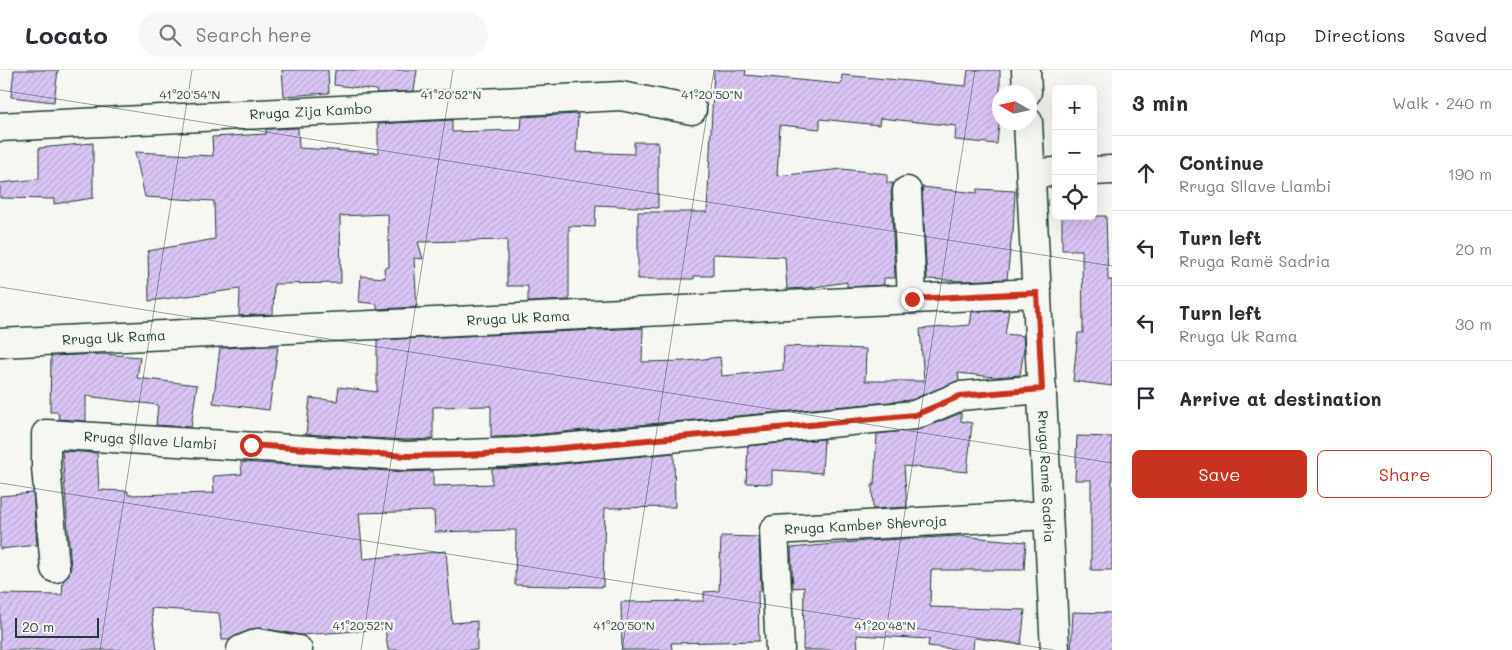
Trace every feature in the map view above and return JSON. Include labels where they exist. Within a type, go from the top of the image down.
[{"type":"street","points":[[1026,70],[1027,85]]},
{"type":"street","name":"Rruga Zija Kambo","points":[[0,127],[621,96],[692,110]]},
{"type":"street","name":"Rruga Ramë Sadria","points":[[1030,130],[1043,173],[1037,293],[1055,650]]},
{"type":"street","points":[[1097,171],[1112,170]]},
{"type":"street","points":[[907,191],[912,299]]},
{"type":"street","name":"Rruga Uk Rama","points":[[0,343],[1037,293]]},
{"type":"street","name":"Rruga Sllave Llambi","points":[[55,568],[46,467],[46,434],[406,456],[466,455],[520,452],[915,415],[960,396],[1042,389]]},
{"type":"street","name":"Rruga Kamber Shevroja","points":[[780,650],[774,530],[1048,514]]},
{"type":"street","points":[[241,650],[258,643],[298,650]]},
{"type":"building","points":[[14,70],[58,70],[54,102],[11,97]]},
{"type":"building","points":[[282,70],[328,70],[329,93],[284,96]]},
{"type":"building","points":[[335,70],[417,70],[414,91],[377,93],[376,90],[334,85]]},
{"type":"building","points":[[714,70],[746,70],[745,75],[841,84],[842,75],[966,86],[968,70],[1000,70],[1000,85],[992,85],[992,130],[998,130],[997,144],[955,140],[956,126],[880,118],[879,125],[820,119],[820,129],[780,125],[777,176],[842,169],[887,174],[887,183],[893,183],[891,192],[895,278],[884,278],[884,285],[847,287],[847,282],[787,289],[785,257],[713,254],[713,276],[694,276],[694,279],[638,279],[638,212],[707,212]]},
{"type":"building","points":[[578,114],[576,152],[634,154],[634,142],[658,142],[658,208],[596,205],[595,227],[569,226],[569,300],[528,302],[528,286],[507,286],[507,240],[418,242],[423,259],[414,258],[417,307],[377,309],[377,304],[359,302],[361,276],[385,278],[384,268],[389,267],[388,214],[340,216],[341,283],[274,284],[273,314],[239,316],[240,289],[149,301],[148,251],[215,239],[214,201],[145,197],[135,152],[213,156],[212,137],[266,134],[266,129],[298,128],[299,148],[378,153],[378,124],[452,120],[452,132],[521,130],[522,117]]},
{"type":"building","points":[[93,143],[93,198],[54,204],[54,199],[0,198],[0,183],[39,179],[39,148]]},
{"type":"building","points":[[922,187],[977,193],[977,189],[1015,191],[1013,233],[1007,279],[963,281],[927,279]]},
{"type":"building","points":[[1097,216],[1106,216],[1108,280],[1112,280],[1112,386],[1073,381],[1078,333],[1083,333],[1082,250],[1062,250],[1062,220],[1097,220]]},
{"type":"building","points":[[1009,310],[1005,334],[1023,336],[1024,349],[1020,375],[994,377],[958,373],[959,380],[911,400],[491,437],[491,406],[433,407],[433,439],[406,440],[306,434],[310,398],[337,401],[339,387],[377,392],[377,340],[643,328],[642,362],[687,361],[720,357],[722,376],[783,370],[784,346],[866,349],[865,381],[924,381],[920,329],[970,325],[972,312]]},
{"type":"building","points":[[278,346],[269,410],[213,403],[220,348]]},
{"type":"building","points":[[105,354],[140,357],[137,378],[197,385],[191,427],[156,425],[158,405],[86,396],[86,421],[59,419],[58,412],[50,412],[51,356]]},
{"type":"building","points":[[961,413],[961,421],[972,423],[967,472],[904,466],[907,507],[873,509],[872,485],[874,485],[877,434],[921,429]]},
{"type":"building","points":[[1077,436],[1112,437],[1112,570],[1091,570],[1091,480],[1075,480]]},
{"type":"building","points":[[824,439],[822,473],[772,470],[772,484],[746,483],[748,446]]},
{"type":"building","points":[[62,451],[97,453],[99,490],[128,491],[128,495],[214,493],[213,476],[242,474],[241,462],[405,472],[433,471],[433,486],[492,484],[492,469],[521,468],[674,453],[675,507],[605,508],[603,587],[515,585],[516,530],[435,532],[434,511],[359,513],[363,559],[446,551],[452,623],[477,621],[477,650],[388,650],[385,629],[301,635],[260,628],[252,629],[229,640],[222,640],[219,613],[151,608],[157,650],[0,650],[0,594],[62,595],[63,581],[69,574],[71,567]]},
{"type":"building","points":[[33,493],[37,545],[0,549],[0,496]]},
{"type":"building","points":[[721,536],[759,537],[761,591],[758,591],[759,641],[671,643],[672,650],[622,650],[621,602],[704,601],[704,592],[719,591]]},
{"type":"building","points":[[959,536],[1026,542],[1024,570],[931,570],[930,607],[1025,610],[1021,644],[974,638],[973,650],[962,650],[928,646],[929,639],[857,635],[858,650],[803,650],[804,587],[793,588],[791,548],[866,541]]},
{"type":"building","points":[[1073,612],[1112,613],[1112,650],[1071,650]]},
{"type":"route","points":[[251,445],[406,456],[520,452],[915,415],[960,396],[1042,389],[1037,293],[912,299]]}]
